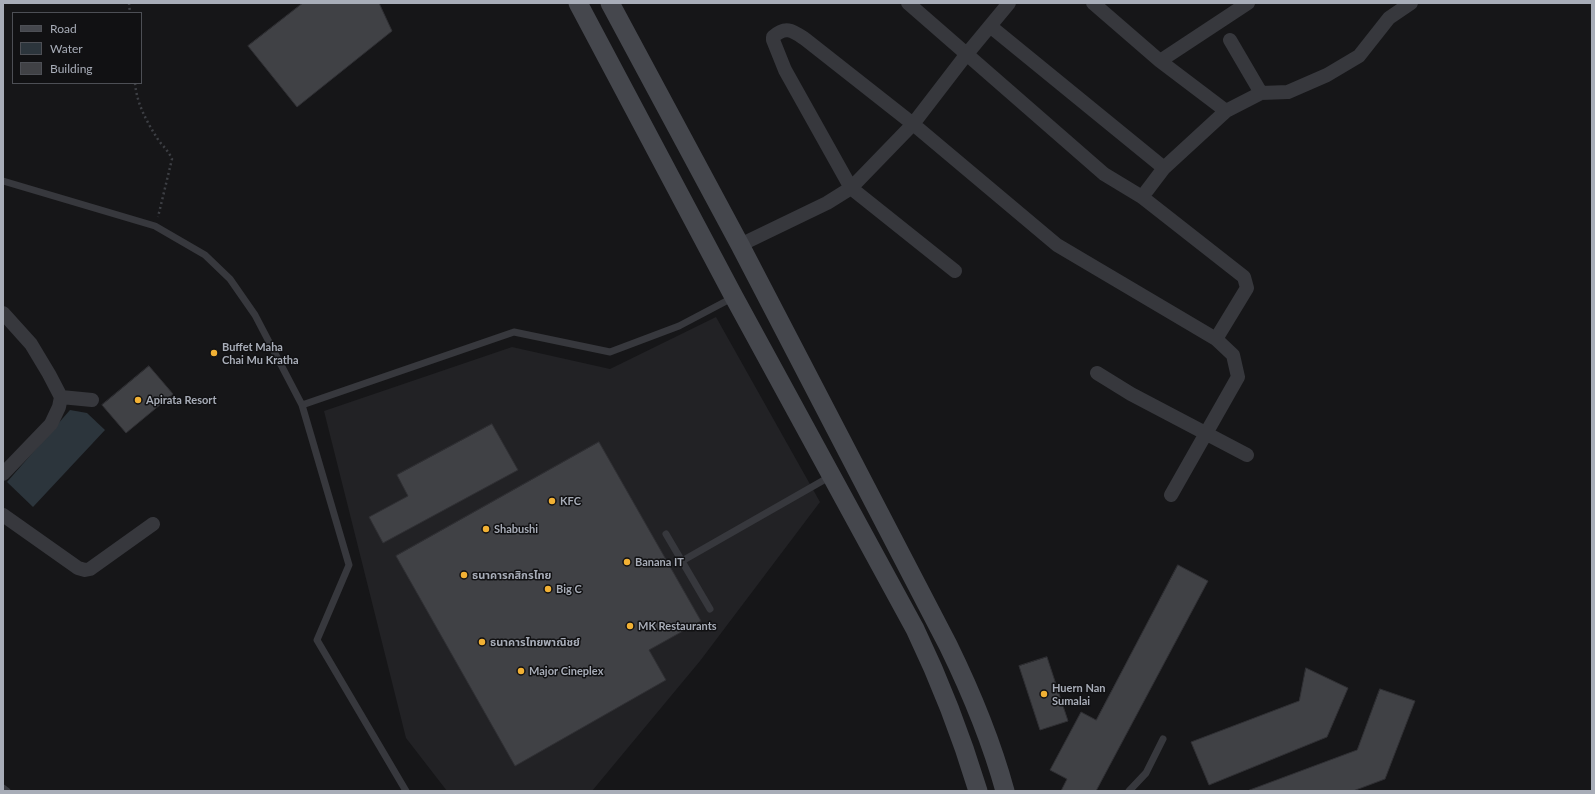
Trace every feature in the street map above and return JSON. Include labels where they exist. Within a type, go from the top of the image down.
[{"type":"main road","points":[[578,3],[734,297],[915,629],[928,656],[958,731],[978,791]]},
{"type":"main road","points":[[610,3],[740,246],[948,645],[983,723],[1005,791]]},
{"type":"street","points":[[908,3],[1104,174],[1142,197],[1244,277],[1247,288],[1216,339]]},
{"type":"street","points":[[740,246],[827,203],[851,188],[913,124],[966,55],[1009,3]]},
{"type":"street","points":[[1094,3],[1160,60],[1226,111]]},
{"type":"street","points":[[1160,60],[1248,3]]},
{"type":"street","points":[[1142,197],[1164,168],[1226,111],[1261,93],[1288,92],[1327,76],[1359,56],[1389,18],[1411,3]]},
{"type":"street","points":[[990,26],[1164,168]]},
{"type":"street","points":[[954,271],[851,188],[785,70],[773,40],[773,36],[778,32],[791,30],[796,33],[913,124],[1057,245],[1216,339],[1233,355],[1238,377],[1171,495]]},
{"type":"street","points":[[1230,40],[1261,93]]},
{"type":"street","points":[[3,313],[31,344],[61,397],[59,407],[51,424],[3,474]]},
{"type":"street","points":[[1097,373],[1131,394],[1247,455]]},
{"type":"street","points":[[61,397],[92,400]]},
{"type":"street","points":[[3,515],[78,568],[85,570],[90,569],[153,524]]},
{"type":"lane","points":[[3,181],[155,226],[205,256],[230,280],[254,315],[302,405],[350,565],[317,640],[406,791]]},
{"type":"lane","points":[[302,405],[514,332],[610,352],[679,326],[734,297]]},
{"type":"lane","points":[[682,561],[832,476]]},
{"type":"lane","points":[[666,534],[710,609]]},
{"type":"lane","points":[[1129,791],[1146,773],[1163,738]]},
{"type":"lane","points":[[3,788],[7,791]]},
{"type":"path","points":[[135,84],[136,95],[143,115],[172,159],[155,226]]},
{"type":"shaded area","points":[[716,317],[820,502],[700,661],[592,791],[447,791],[406,738],[324,411],[512,347],[610,369]]},
{"type":"water","points":[[70,410],[87,413],[105,430],[33,507],[7,482]]},
{"type":"building","points":[[303,3],[379,3],[392,31],[297,107],[248,46]]},
{"type":"building","name":"Apirata Resort","points":[[149,366],[173,394],[126,433],[102,405]]},
{"type":"building","points":[[492,424],[518,470],[383,543],[369,517],[408,496],[397,475]]},
{"type":"building","name":"Big C","points":[[599,442],[701,621],[649,650],[666,680],[515,766],[396,556]]},
{"type":"building","points":[[1178,565],[1208,581],[1096,791],[1061,791],[1067,779],[1050,770],[1081,712],[1096,720]]},
{"type":"building","name":"Huern Nan Sumalai","points":[[1047,657],[1068,721],[1040,730],[1019,666]]},
{"type":"building","points":[[1306,668],[1348,688],[1327,737],[1209,785],[1191,742],[1299,701]]},
{"type":"building","points":[[1380,689],[1415,701],[1385,779],[1353,791],[1247,791],[1357,750]]},
{"type":"place","name":"Buffet Maha Chai Mu Kratha","points":[[214,353]]},
{"type":"place","name":"Apirata Resort","points":[[138,400]]},
{"type":"place","name":"KFC","points":[[552,501]]},
{"type":"place","name":"Shabushi","points":[[486,529]]},
{"type":"place","name":"Banana IT","points":[[627,562]]},
{"type":"place","name":"ธนาคารกสิกรไทย","points":[[464,575]]},
{"type":"place","name":"Big C","points":[[548,589]]},
{"type":"place","name":"MK Restaurants","points":[[630,626]]},
{"type":"place","name":"ธนาคารไทยพาณิชย์","points":[[482,642]]},
{"type":"place","name":"Major Cineplex","points":[[521,671]]},
{"type":"place","name":"Huern Nan Sumalai","points":[[1044,694]]}]
